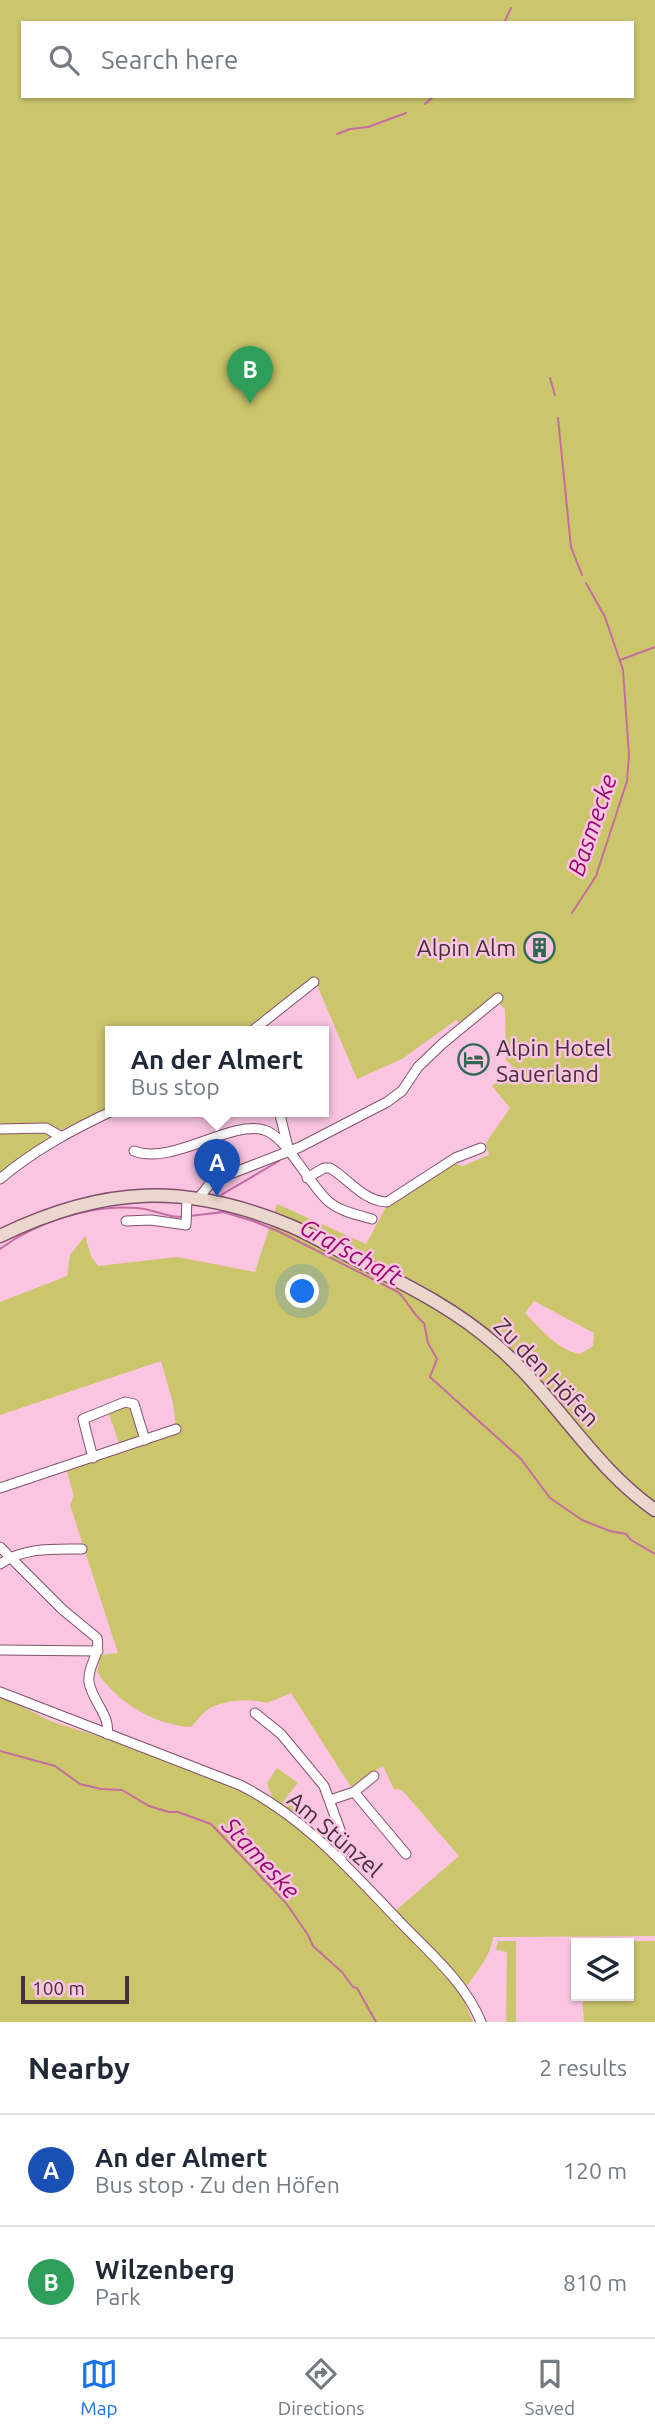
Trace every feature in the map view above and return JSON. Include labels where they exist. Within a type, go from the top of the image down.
[{"type":"street","points":[[259,1026],[314,982]]},
{"type":"street","points":[[126,1221],[158,1221],[186,1225],[192,1198],[212,1181],[289,1152],[369,1112],[398,1094],[425,1060],[498,998]]},
{"type":"street","points":[[0,1179],[60,1136],[105,1115]]},
{"type":"street","points":[[280,1117],[289,1152]]},
{"type":"street","points":[[0,1129],[47,1128],[60,1136]]},
{"type":"street","points":[[134,1152],[161,1154],[235,1133],[262,1129],[278,1137],[307,1178],[335,1206],[372,1219]]},
{"type":"street","points":[[307,1178],[324,1168],[330,1168],[366,1195],[387,1202],[454,1158],[481,1148]]},
{"type":"street","name":"Zu den Höfen","points":[[0,1236],[42,1217],[90,1202],[135,1196],[192,1198],[249,1211],[295,1228],[413,1288],[448,1309],[498,1346],[541,1390],[606,1466],[655,1510]]},
{"type":"street","points":[[93,1458],[83,1419],[125,1402],[134,1404],[145,1440]]},
{"type":"street","points":[[0,1488],[176,1429]]},
{"type":"street","points":[[0,1547],[63,1610],[95,1635],[98,1651],[90,1670],[89,1681],[94,1700],[108,1723],[107,1734]]},
{"type":"street","points":[[0,1564],[37,1549],[82,1549]]},
{"type":"street","points":[[0,1650],[98,1651]]},
{"type":"street","name":"Am Stünzel","points":[[0,1692],[256,1793],[295,1820],[341,1858],[443,1967],[464,1993],[481,2022]]},
{"type":"street","points":[[255,1713],[276,1729],[324,1786],[344,1841],[341,1858]]},
{"type":"street","points":[[330,1800],[354,1792],[374,1776]]},
{"type":"street","points":[[354,1792],[406,1854]]},
{"type":"shaded area","points":[[0,0],[655,0],[655,1936],[493,1937],[486,1958],[465,1989],[394,1912],[459,1856],[402,1790],[394,1789],[383,1766],[351,1787],[291,1693],[267,1703],[244,1700],[220,1704],[205,1712],[191,1727],[164,1722],[138,1710],[115,1693],[97,1672],[101,1655],[118,1653],[70,1505],[74,1496],[65,1465],[120,1446],[108,1411],[126,1404],[133,1407],[140,1437],[176,1427],[173,1403],[161,1361],[0,1415],[0,1302],[67,1276],[70,1255],[85,1236],[91,1256],[98,1266],[177,1257],[255,1272],[277,1204],[366,1244],[386,1207],[452,1162],[463,1166],[489,1155],[486,1143],[510,1108],[492,1086],[513,1067],[506,1060],[505,1009],[493,998],[460,1024],[456,1020],[402,1059],[357,1079],[314,978],[252,1026],[105,1026],[105,1108],[57,1132],[0,1172]],"holes":[[[534,1301],[594,1333],[593,1346],[580,1354],[572,1352],[556,1343],[525,1313]]]},
{"type":"shaded area","points":[[0,1695],[50,1721],[170,1759],[255,1796],[284,1816],[338,1860],[442,1970],[461,1994],[473,2022],[0,2022]]},
{"type":"shaded area","points":[[277,1768],[298,1783],[285,1799],[295,1809],[294,1815],[273,1800],[267,1783]]},
{"type":"shaded area","points":[[498,1941],[516,1941],[516,2022],[506,2022],[507,1952],[496,1950]]},
{"type":"shaded area","points":[[634,1941],[655,1941],[655,2022],[584,2022],[582,2001],[634,2001]]},
{"type":"waterway","points":[[505,21],[511,8]]},
{"type":"waterway","points":[[425,104],[432,98]]},
{"type":"waterway","points":[[337,134],[368,127],[406,113]]},
{"type":"waterway","name":"Basmecke","points":[[550,378],[555,395]]},
{"type":"waterway","name":"Basmecke","points":[[558,418],[571,547],[582,575]]},
{"type":"waterway","name":"Basmecke","points":[[572,913],[596,876],[627,781],[629,755],[623,670],[605,617],[586,583]]},
{"type":"waterway","name":"Basmecke","points":[[620,660],[655,647]]},
{"type":"waterway","name":"Basmecke","points":[[221,1195],[279,1161]]},
{"type":"waterway","name":"Grafschaft","points":[[0,1249],[47,1223],[83,1212],[137,1208],[184,1217]]},
{"type":"waterway","name":"Grafschaft","points":[[190,1216],[223,1212],[253,1221],[398,1292],[424,1323],[428,1343],[437,1359],[430,1377],[521,1459],[550,1498],[582,1520],[626,1534],[631,1540],[655,1554]]},
{"type":"waterway","name":"Stameske","points":[[0,1751],[55,1766],[80,1784],[122,1790],[149,1806],[178,1812],[211,1824],[286,1903],[313,1946],[357,1988],[376,2022]]},
{"type":"place","name":"Wilzenberg","points":[[250,404]]},
{"type":"place","name":"Alpin Alm","points":[[539,947]]},
{"type":"place","name":"Alpin Hotel Sauerland","points":[[473,1060]]},
{"type":"place","name":"An der Almert","points":[[217,1197]]}]
